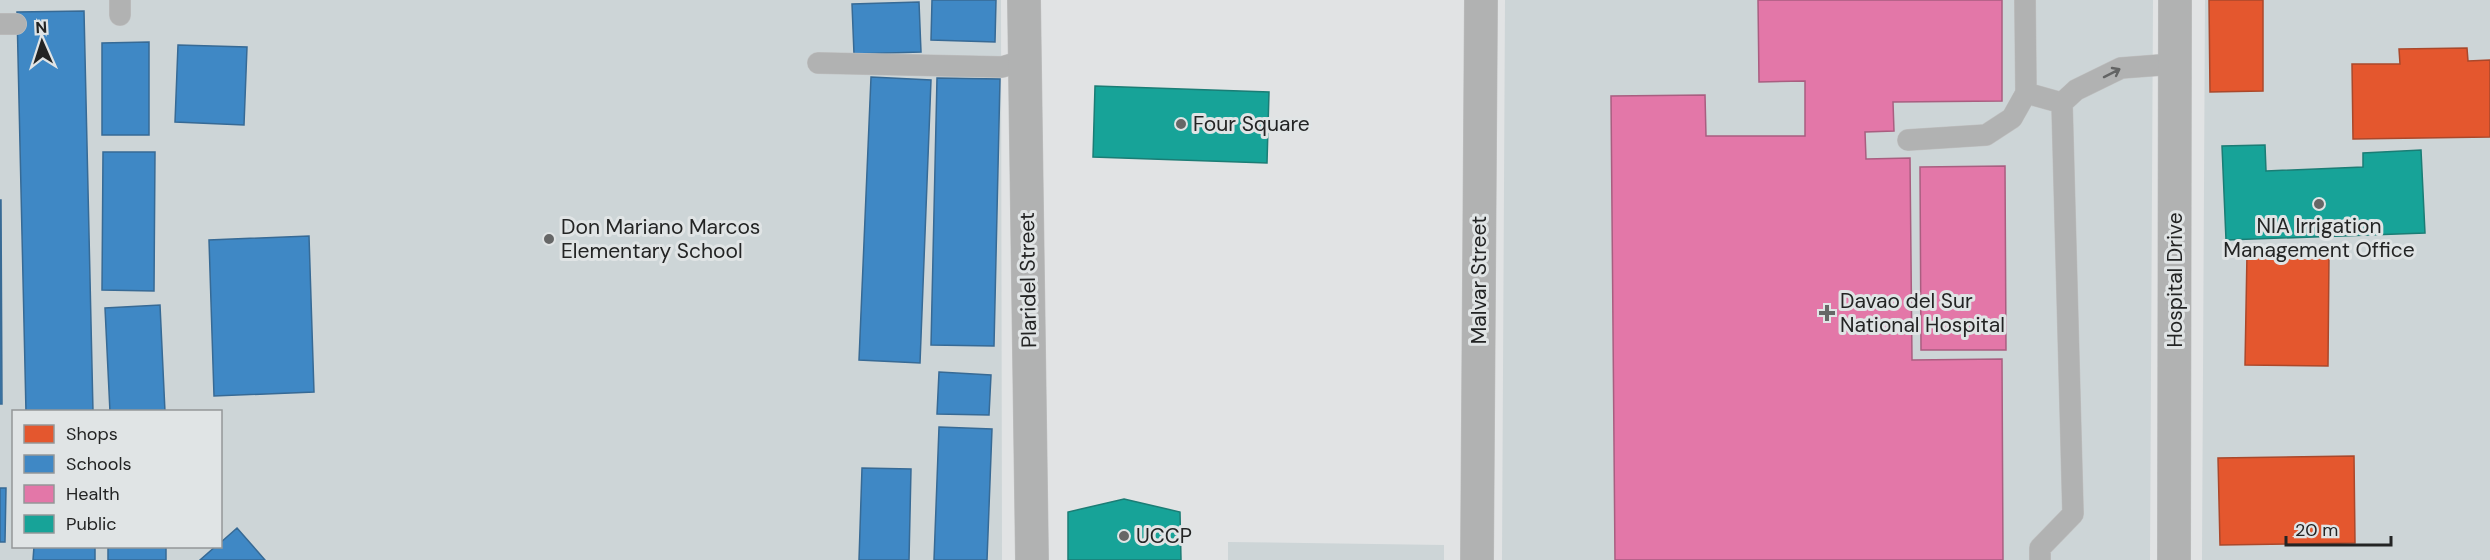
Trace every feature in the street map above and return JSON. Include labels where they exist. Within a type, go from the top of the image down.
[{"type":"street","name":"Plaridel Street","points":[[1024,0],[1032,560]]},
{"type":"street","name":"Malvar Street","points":[[1477,560],[1481,0]]},
{"type":"street","name":"Hospital Drive","points":[[2174,560],[2175,0]]},
{"type":"lane","points":[[1908,140],[1986,135],[2012,118],[2026,93],[2025,0]]},
{"type":"lane","points":[[818,63],[1002,66],[1025,60]]},
{"type":"lane","points":[[2040,560],[2040,548],[2073,514],[2062,103],[2076,90],[2121,68],[2174,64]]},
{"type":"lane","points":[[2026,93],[2062,103]]},
{"type":"shaded area","name":"Don Mariano Marcos Elementary School","points":[[0,0],[1001,0],[1002,560],[0,560]]},
{"type":"shaded area","name":"Davao del Sur National Hospital","points":[[1505,0],[2153,0],[2150,560],[1502,560]]},
{"type":"shaded area","points":[[2205,0],[2490,0],[2490,560],[2202,560]]},
{"type":"shaded area","points":[[1228,542],[1444,545],[1444,560],[1228,560]]},
{"type":"building: Shops","points":[[2209,0],[2263,0],[2263,91],[2210,92]]},
{"type":"building: Shops","points":[[2467,48],[2468,61],[2490,60],[2490,137],[2353,139],[2352,64],[2400,64],[2399,49]]},
{"type":"building: Shops","points":[[2247,253],[2329,254],[2328,366],[2245,365]]},
{"type":"building: Shops","points":[[2354,456],[2355,543],[2220,545],[2218,458]]},
{"type":"building: Schools","points":[[932,0],[996,0],[995,42],[931,40]]},
{"type":"building: Schools","points":[[919,2],[921,52],[854,54],[852,4]]},
{"type":"building: Schools","points":[[84,11],[93,410],[26,410],[17,12]]},
{"type":"building: Schools","points":[[149,42],[149,135],[102,135],[102,43]]},
{"type":"building: Schools","points":[[178,45],[247,47],[244,125],[175,122]]},
{"type":"building: Schools","points":[[871,77],[931,80],[920,363],[859,360]]},
{"type":"building: Schools","points":[[937,78],[1000,79],[994,346],[931,345]]},
{"type":"building: Schools","points":[[103,152],[155,152],[154,291],[102,290]]},
{"type":"building: Schools","points":[[1,200],[2,404],[0,404]]},
{"type":"building: Schools","points":[[309,236],[314,392],[214,396],[209,240]]},
{"type":"building: Schools","points":[[160,305],[165,410],[110,410],[105,308]]},
{"type":"building: Schools","points":[[939,372],[991,375],[989,415],[937,414]]},
{"type":"building: Schools","points":[[939,427],[992,429],[987,560],[934,560]]},
{"type":"building: Schools","points":[[862,468],[911,469],[909,560],[859,560]]},
{"type":"building: Schools","points":[[0,488],[6,488],[5,542],[0,542]]},
{"type":"building: Schools","points":[[237,528],[265,560],[200,560],[214,548],[222,548],[222,541]]},
{"type":"building: Schools","points":[[34,548],[95,548],[95,560],[33,560]]},
{"type":"building: Schools","points":[[108,548],[166,548],[166,560],[108,560]]},
{"type":"building: Health","points":[[1758,0],[2002,0],[2002,101],[1893,102],[1894,131],[1865,132],[1866,159],[1910,158],[1912,360],[2002,359],[2003,560],[1615,560],[1611,96],[1705,95],[1706,136],[1805,136],[1805,81],[1759,82]]},
{"type":"building: Health","points":[[2005,166],[2006,350],[1921,350],[1920,167]]},
{"type":"building: Public","name":"Four Square","points":[[1095,86],[1269,92],[1267,163],[1093,157]]},
{"type":"building: Public","points":[[2265,145],[2266,171],[2363,167],[2363,153],[2421,150],[2425,233],[2226,240],[2222,146]]},
{"type":"building: Public","name":"UCCP","points":[[1124,499],[1180,512],[1181,560],[1068,560],[1068,512]]},
{"type":"place","name":"Four Square","points":[[1181,124]]},
{"type":"place","name":"NIA Irrigation Management Office","points":[[2319,204]]},
{"type":"place","name":"Don Mariano Marcos Elementary School","points":[[549,239]]},
{"type":"place","name":"Davao del Sur National Hospital","points":[[1827,313]]},
{"type":"place","name":"UCCP","points":[[1124,536]]}]
